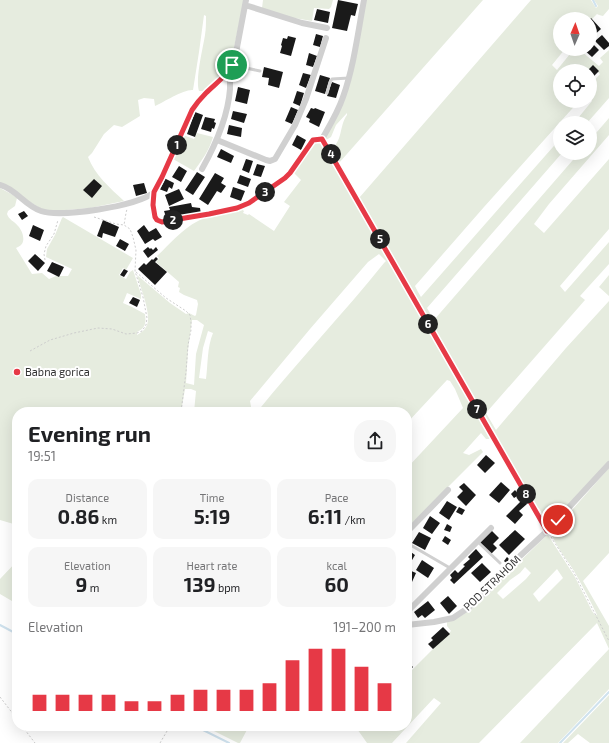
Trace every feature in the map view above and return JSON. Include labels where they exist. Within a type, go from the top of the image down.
[{"type":"street","points":[[327,28],[302,23],[246,3],[236,58],[221,79],[207,92],[192,110],[154,192],[153,205],[157,220],[162,222],[237,208],[254,200],[285,178],[296,167],[313,140],[322,139],[338,110],[349,78],[364,0]]},
{"type":"street","points":[[217,140],[266,160],[270,161],[275,159],[295,126],[306,99],[326,38]]},
{"type":"street","points":[[202,169],[223,126],[230,90],[231,67]]},
{"type":"street","points":[[0,185],[18,194],[35,209],[42,212],[57,213],[80,212],[105,208],[130,202],[154,192]]},
{"type":"street","name":"POD STRAHOM","points":[[412,624],[453,618],[468,608],[547,531],[609,464]]},
{"type":"street","points":[[412,527],[448,490]]},
{"type":"street","points":[[412,607],[491,528]]},
{"type":"lane","points":[[231,67],[260,72]]},
{"type":"lane","points":[[327,93],[332,80],[349,78]]},
{"type":"lane","points":[[478,542],[500,563]]},
{"type":"lane","points":[[412,546],[451,569]]},
{"type":"path","points":[[322,139],[547,531],[574,573],[609,641]]},
{"type":"path","points":[[124,225],[130,202]]},
{"type":"path","points":[[45,260],[44,254],[46,246],[54,234],[58,221],[57,213]]},
{"type":"path","points":[[30,350],[50,340],[74,333],[98,328],[112,329],[126,334],[137,333],[142,331],[146,325],[147,318],[143,297],[135,271],[136,250],[130,229],[124,225],[94,217]]},
{"type":"path","points":[[135,271],[166,298],[190,315],[191,330],[182,407]]},
{"type":"path","points":[[0,697],[12,713]]},
{"type":"path","points":[[26,731],[35,743]]},
{"type":"path","points":[[160,743],[167,731]]},
{"type":"shaded area","points":[[0,0],[244,0],[231,62],[227,69],[204,91],[199,91],[198,79],[206,28],[206,16],[204,15],[193,90],[179,94],[155,106],[154,99],[144,98],[138,100],[140,116],[122,127],[114,125],[104,134],[88,157],[95,170],[108,186],[124,201],[90,208],[54,211],[42,209],[0,185]]},
{"type":"shaded area","points":[[263,0],[333,0],[329,9],[314,8],[312,21],[288,17],[262,8]]},
{"type":"shaded area","points":[[365,0],[483,0],[339,163],[331,149],[335,146],[339,138],[347,113],[336,125],[331,137],[326,140],[326,136],[344,102]]},
{"type":"shaded area","points":[[531,0],[591,0],[596,8],[598,6],[594,0],[609,0],[609,9],[603,16],[597,14],[597,12],[553,12],[553,56],[559,56],[552,65],[553,108],[573,108],[566,116],[553,116],[553,130],[415,286],[421,297],[553,147],[553,160],[556,160],[427,308],[434,320],[573,160],[587,160],[549,204],[534,224],[544,233],[609,159],[609,229],[560,286],[565,292],[609,242],[609,264],[580,296],[585,300],[486,413],[496,430],[566,348],[609,301],[609,461],[567,509],[549,525],[546,523],[540,510],[535,505],[359,198]]},
{"type":"shaded area","points":[[609,50],[609,98],[593,116],[580,116],[586,108],[597,108],[597,77],[600,74],[597,71],[597,64],[599,66],[603,62],[600,58]]},
{"type":"shaded area","points":[[568,56],[587,56],[597,64],[562,64]]},
{"type":"shaded area","points":[[609,118],[609,135],[597,149],[597,132]]},
{"type":"shaded area","points":[[197,133],[213,137],[207,151],[194,171],[173,159],[183,135],[194,139]]},
{"type":"shaded area","points":[[319,141],[324,145],[409,295],[472,401],[491,437],[486,439],[481,433],[463,453],[469,455],[481,449],[483,452],[412,523],[412,463],[463,408],[450,381],[447,380],[412,418],[412,407],[261,407],[386,261],[379,254],[368,262],[310,329],[250,401],[251,407],[194,407],[196,391],[185,389],[182,407],[12,407],[12,524],[0,520],[0,188],[17,198],[15,206],[8,211],[7,214],[22,232],[22,243],[16,248],[32,274],[42,273],[49,279],[56,276],[68,276],[72,269],[46,257],[47,249],[63,217],[133,258],[126,270],[123,268],[119,275],[126,279],[133,270],[141,294],[141,299],[127,293],[123,303],[145,314],[145,325],[137,332],[137,335],[146,327],[148,316],[137,275],[170,303],[186,314],[189,313],[195,316],[198,304],[197,300],[179,292],[179,282],[156,262],[159,258],[157,256],[181,232],[192,224],[219,213],[240,208],[244,211],[243,213],[249,214],[274,231],[290,206],[284,202],[301,180],[293,172],[313,144]],"holes":[[[192,320],[197,320],[204,325],[196,354],[194,385],[186,383]],[[208,331],[213,333],[209,350],[206,379],[199,378],[203,348]]]},
{"type":"shaded area","points":[[609,275],[609,296],[599,287]]},
{"type":"shaded area","points":[[609,468],[609,553],[583,581],[609,626],[609,649],[597,623],[479,743],[406,743],[441,703],[434,698],[412,722],[412,670],[451,631],[447,626],[447,622],[458,618],[470,610],[547,535],[575,577],[592,611],[595,615],[597,615],[572,567],[553,539],[551,530],[565,518]],"holes":[[[525,567],[531,573],[503,599],[497,593]],[[557,569],[563,578],[539,602],[533,594]]]},
{"type":"shaded area","points":[[12,566],[12,601],[0,594],[0,579]]},
{"type":"shaded area","points":[[609,649],[609,689],[558,743],[520,743]]},
{"type":"shaded area","points":[[609,695],[609,743],[590,743],[578,734],[568,743],[563,743]]},
{"type":"shaded area","points":[[214,731],[246,731],[240,743]]},
{"type":"shaded area","points":[[359,731],[403,731],[392,743],[367,743]]},
{"type":"building","points":[[338,0],[358,4],[355,16],[351,15],[347,31],[332,28]]},
{"type":"building","points":[[317,9],[330,12],[328,23],[314,20]]},
{"type":"building","points":[[597,25],[601,29],[597,33]]},
{"type":"building","points":[[316,34],[323,36],[320,47],[313,45]]},
{"type":"building","points":[[602,35],[609,43],[609,46],[604,50],[597,43],[597,39]]},
{"type":"building","points":[[288,36],[296,38],[291,56],[280,53],[283,38],[287,39]]},
{"type":"building","points":[[309,53],[317,56],[313,67],[306,65]]},
{"type":"building","points":[[264,67],[283,72],[279,88],[268,85],[269,78],[262,77]]},
{"type":"building","points":[[303,73],[311,75],[306,88],[299,85]]},
{"type":"building","points":[[320,75],[330,78],[325,94],[315,91]]},
{"type":"building","points":[[332,82],[340,85],[336,98],[327,96]]},
{"type":"building","points":[[238,87],[250,90],[247,104],[235,101]]},
{"type":"building","points":[[297,91],[304,93],[300,106],[293,103]]},
{"type":"building","points":[[291,107],[298,110],[292,124],[285,121]]},
{"type":"building","points":[[311,108],[325,112],[319,127],[309,122],[310,119],[306,117]]},
{"type":"building","points":[[233,111],[247,114],[244,123],[231,119]]},
{"type":"building","points":[[195,112],[203,115],[195,137],[187,134]]},
{"type":"building","points":[[205,117],[215,119],[214,122],[216,123],[211,132],[201,129]]},
{"type":"building","points":[[229,125],[242,128],[241,137],[227,134]]},
{"type":"building","points":[[297,135],[306,140],[301,150],[292,145]]},
{"type":"building","points":[[221,149],[234,156],[231,163],[217,157]]},
{"type":"building","points":[[246,159],[253,161],[249,173],[242,170]]},
{"type":"building","points":[[257,164],[265,166],[261,177],[253,175]]},
{"type":"building","points":[[179,166],[187,171],[181,182],[172,177]]},
{"type":"building","points":[[197,172],[205,177],[193,195],[185,190]]},
{"type":"building","points":[[215,173],[224,178],[221,183],[226,186],[221,193],[217,191],[208,205],[199,199]]},
{"type":"building","points":[[240,175],[251,179],[248,187],[237,183]]},
{"type":"building","points":[[164,178],[174,183],[172,189],[169,187],[167,192],[159,189]]},
{"type":"building","points":[[94,179],[102,186],[92,198],[83,190]]},
{"type":"building","points":[[144,183],[147,193],[136,196],[133,185]]},
{"type":"building","points":[[233,187],[245,191],[241,201],[230,197]]},
{"type":"building","points":[[179,189],[184,199],[169,206],[165,195]]},
{"type":"building","points":[[191,203],[192,207],[200,208],[201,214],[167,220],[164,211],[170,210],[169,207]]},
{"type":"building","points":[[24,211],[28,216],[22,220],[18,214]]},
{"type":"building","points":[[103,220],[119,227],[115,237],[103,233],[102,238],[97,236]]},
{"type":"building","points":[[33,225],[44,230],[40,241],[29,236]]},
{"type":"building","points":[[144,225],[149,232],[156,228],[162,237],[155,241],[153,239],[145,244],[137,231]]},
{"type":"building","points":[[120,239],[129,244],[125,251],[116,246]]},
{"type":"building","points":[[148,247],[153,250],[156,247],[158,250],[148,258],[143,251]]},
{"type":"building","points":[[35,254],[45,263],[38,271],[28,261]]},
{"type":"building","points":[[156,257],[158,259],[155,262],[167,272],[155,285],[138,269],[144,263],[146,265]]},
{"type":"building","points":[[52,262],[64,267],[59,277],[47,271]]},
{"type":"building","points":[[124,269],[128,271],[124,277],[120,275]]},
{"type":"building","points":[[133,297],[140,300],[137,307],[129,303]]},
{"type":"building","points":[[486,455],[495,463],[485,473],[477,465]]},
{"type":"building","points":[[501,482],[510,490],[499,503],[489,495]]},
{"type":"building","points":[[464,483],[476,495],[466,506],[457,497],[463,491],[459,487]]},
{"type":"building","points":[[515,490],[519,495],[514,498],[511,494]]},
{"type":"building","points":[[522,500],[527,504],[519,511],[523,515],[515,524],[506,516]]},
{"type":"building","points":[[447,501],[457,507],[449,520],[439,513]]},
{"type":"building","points":[[459,507],[465,510],[462,515],[456,512]]},
{"type":"building","points":[[430,516],[440,523],[432,534],[423,528]]},
{"type":"building","points":[[447,524],[452,527],[450,532],[444,530]]},
{"type":"building","points":[[491,530],[499,538],[493,544],[497,548],[491,554],[479,542]]},
{"type":"building","points":[[515,530],[525,539],[509,555],[499,545]]},
{"type":"building","points":[[419,532],[431,538],[425,550],[412,543]]},
{"type":"building","points":[[445,536],[451,540],[448,545],[442,541]]},
{"type":"building","points":[[476,549],[483,557],[454,584],[450,580],[452,578],[450,575],[455,570],[458,573],[465,566],[463,565],[470,559],[468,557]]},
{"type":"building","points":[[412,553],[415,555],[412,560]]},
{"type":"building","points":[[507,557],[512,562],[508,565],[504,561]]},
{"type":"building","points":[[422,560],[434,568],[428,578],[416,570]]},
{"type":"building","points":[[482,563],[491,572],[480,582],[471,573]]},
{"type":"building","points":[[412,571],[416,573],[412,582]]},
{"type":"building","points":[[448,596],[457,606],[449,614],[440,603]]},
{"type":"building","points":[[428,601],[435,610],[425,618],[422,615],[418,618],[414,612]]},
{"type":"building","points":[[443,627],[450,634],[433,649],[428,644],[433,640],[431,638]]},
{"type":"waterway","points":[[593,0],[596,6]]},
{"type":"waterway","points":[[0,625],[12,631]]},
{"type":"waterway","points":[[560,743],[609,692]]},
{"type":"waterway","points":[[205,731],[229,743]]},
{"type":"place","name":"Babna gorica","points":[[17,372]]},
{"type":"route","points":[[232,65],[230,70],[207,92],[192,110],[154,192],[153,205],[157,220],[162,222],[209,214],[237,208],[249,203],[285,178],[296,167],[313,140],[322,139],[547,531],[558,520]]}]
